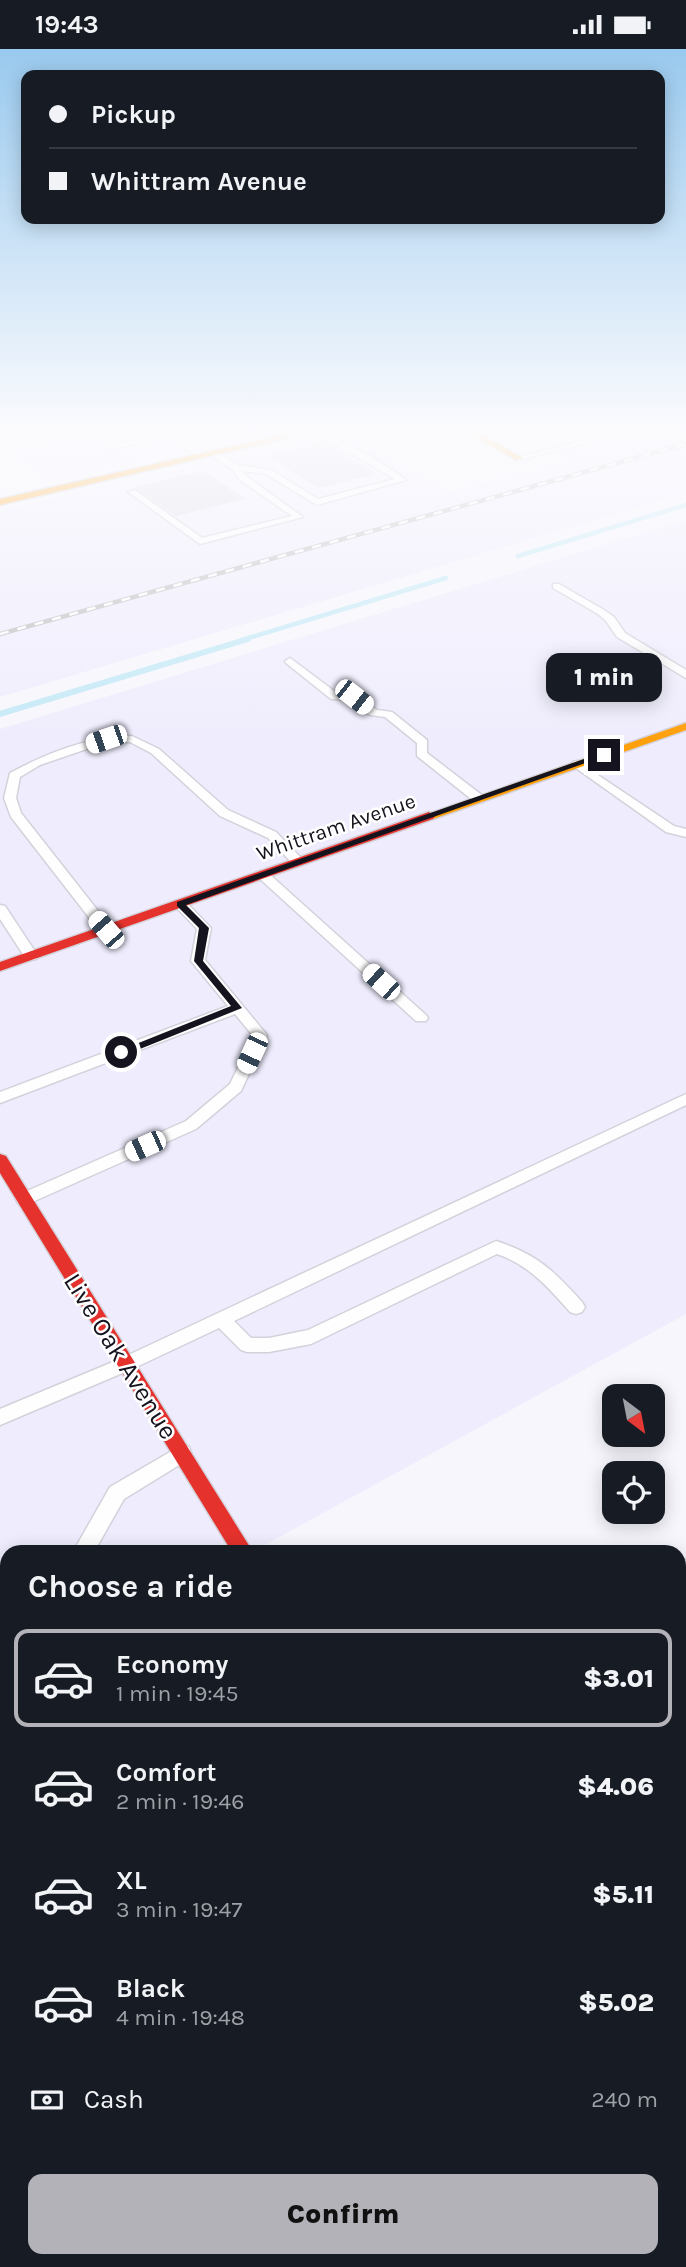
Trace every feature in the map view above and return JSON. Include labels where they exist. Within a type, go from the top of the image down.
[{"type":"street","name":"Whittram Avenue","points":[[0,967],[685,728]]},
{"type":"street","name":"Live Oak Avenue","points":[[0,1160],[239,1545]]},
{"type":"lane","points":[[190,534],[200,541],[230,534]]},
{"type":"lane","points":[[556,586],[601,612],[610,619],[621,635],[686,675]]},
{"type":"lane","points":[[290,661],[335,697],[354,697],[374,713],[388,714],[417,735],[423,742],[421,754],[479,799]]},
{"type":"lane","points":[[106,930],[15,814],[10,798],[14,775],[36,763],[106,739],[132,739],[155,751],[225,813],[272,835],[299,862]]},
{"type":"lane","points":[[578,764],[670,829],[686,833]]},
{"type":"lane","points":[[263,875],[421,1018]]},
{"type":"lane","points":[[24,1199],[191,1125],[236,1087],[260,1035],[198,961],[204,928],[180,904]]},
{"type":"lane","points":[[0,909],[31,956]]},
{"type":"lane","points":[[0,1098],[237,1008]]},
{"type":"lane","points":[[0,1417],[126,1364],[686,1099]]},
{"type":"lane","points":[[222,1319],[247,1345],[269,1345],[311,1337],[496,1247],[522,1254],[538,1266],[576,1307]]},
{"type":"lane","points":[[87,1545],[117,1493],[182,1453]]},
{"type":"shaded area","points":[[0,534],[550,534],[0,697]]},
{"type":"shaded area","points":[[642,534],[686,534],[686,1314],[265,1545],[0,1545],[0,729]]},
{"type":"waterway","points":[[518,556],[592,534]]},
{"type":"waterway","points":[[242,640],[446,578]]},
{"type":"waterway","points":[[0,714],[248,639]]},
{"type":"railway","points":[[0,634],[363,534]]},
{"type":"traffic: slow","points":[[429,816],[686,726]]},
{"type":"traffic: jam","points":[[0,967],[429,816]]},
{"type":"traffic: jam","points":[[0,1160],[239,1545]]},
{"type":"route","points":[[121,1052],[237,1008],[198,961],[204,928],[180,904],[604,755]]}]
